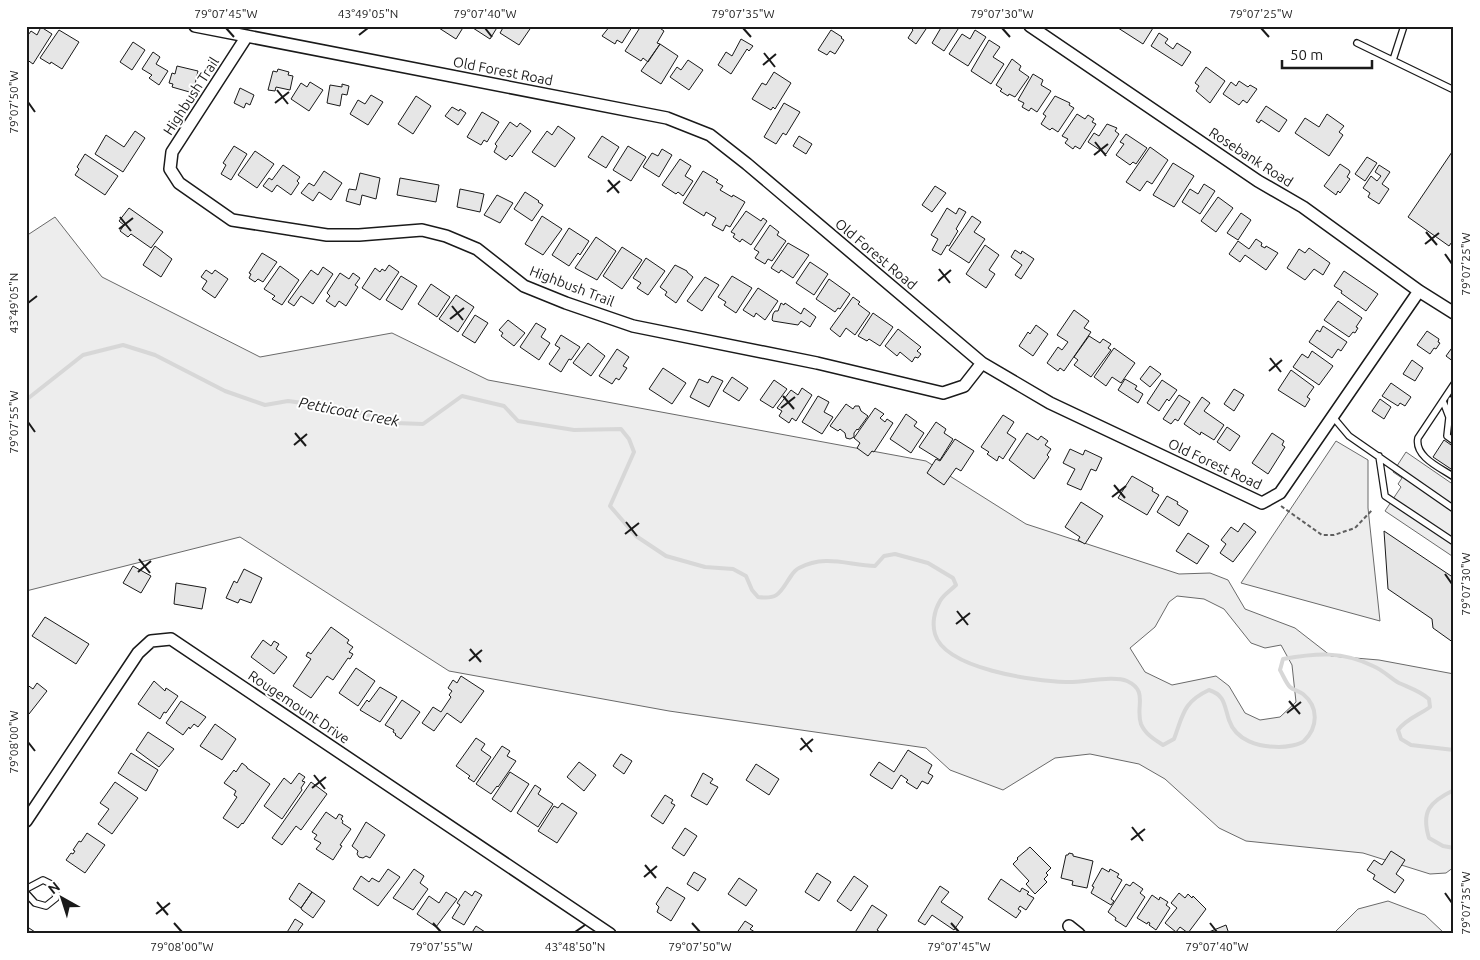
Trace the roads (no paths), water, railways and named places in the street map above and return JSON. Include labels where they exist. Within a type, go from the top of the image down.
[{"type":"street","name":"Old Forest Road","points":[[196,26],[668,118],[710,136],[747,164],[982,363],[1050,403],[1262,503],[1280,493],[1419,291]]},
{"type":"street","name":"Rosebank Road","points":[[1030,26],[1258,181],[1303,207],[1419,291],[1454,313]]},
{"type":"street","name":"Highbush Trail","points":[[247,36],[172,152],[170,169],[178,183],[232,220],[327,235],[359,235],[422,230],[446,236],[477,249],[524,286],[566,303],[634,326],[818,363],[944,393],[964,386],[982,363]]},
{"type":"street","name":"Rougemount Drive","points":[[26,821],[138,653],[151,641],[172,639],[610,934]]},
{"type":"street","points":[[1069,926],[1080,934]]},
{"type":"lane","points":[[1393,60],[1404,26]]},
{"type":"lane","points":[[1358,43],[1454,90]]},
{"type":"lane","points":[[1454,384],[1448,400],[1418,438],[1417,447],[1422,454],[1454,477]]},
{"type":"lane","points":[[1448,400],[1452,418],[1447,436],[1454,441]]},
{"type":"lane","points":[[1333,417],[1349,436],[1454,509]]},
{"type":"lane","points":[[1379,456],[1385,496],[1454,542]]},
{"type":"lane","points":[[26,888],[43,880],[55,886],[56,898],[46,906],[35,904],[26,893]]},
{"type":"waterway","name":"Petticoat Creek","points":[[26,400],[83,355],[123,345],[155,355],[225,391],[265,405],[288,401],[348,409],[395,423],[423,424],[462,396],[504,406],[518,421],[574,430],[621,429],[629,439],[634,452],[610,506],[636,536],[666,556],[705,567],[733,569],[746,576],[752,590],[758,597],[775,596],[795,571],[809,564],[837,561],[875,566],[884,556],[895,554],[928,563],[953,578],[956,585],[940,601],[935,613],[934,626],[935,634],[942,646],[955,656],[992,671],[1033,679],[1066,682],[1106,679],[1127,681],[1134,685],[1140,695],[1140,718],[1143,728],[1150,736],[1163,745],[1174,739],[1182,716],[1189,704],[1209,690],[1221,698],[1232,727],[1243,738],[1256,744],[1271,747],[1296,745],[1304,741],[1312,730],[1315,717],[1314,711],[1308,699],[1291,688],[1286,681],[1280,670],[1283,659],[1307,655],[1329,655],[1362,661],[1399,683],[1426,696],[1429,699],[1430,707],[1401,726],[1398,730],[1401,739],[1411,745],[1454,750]]},
{"type":"waterway","name":"Petticoat Creek","points":[[1454,790],[1445,794],[1433,804],[1429,809],[1426,821],[1429,838],[1443,846],[1454,848]]}]
